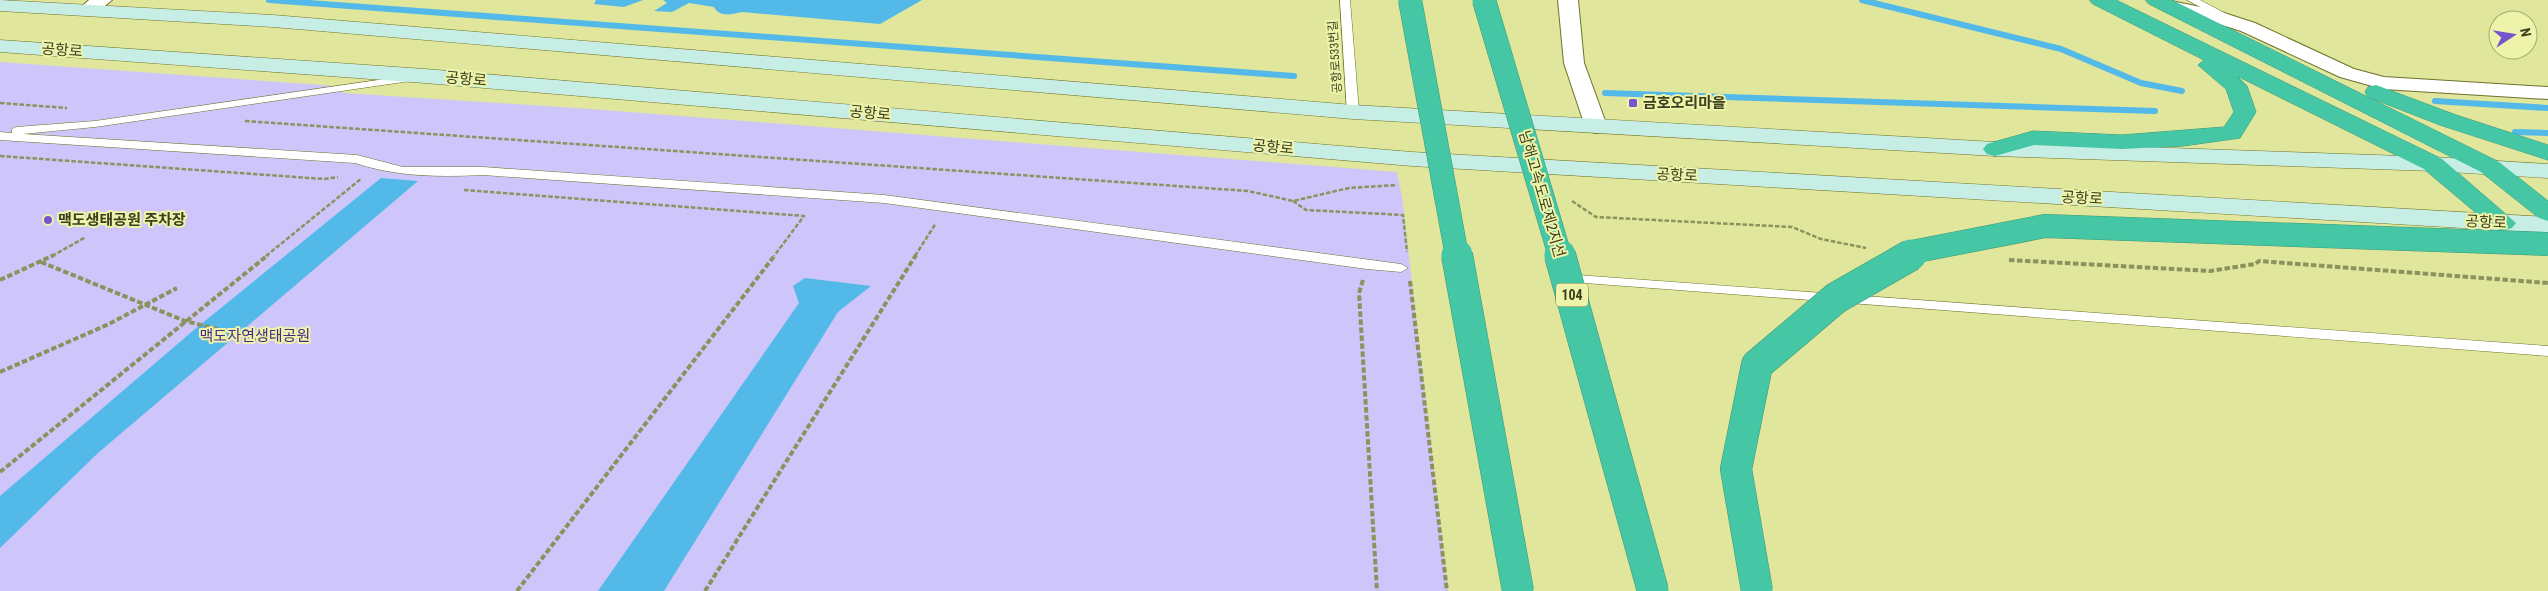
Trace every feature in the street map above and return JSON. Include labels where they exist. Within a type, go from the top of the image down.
[{"type":"highway","points":[[1410,0],[1518,591]]},
{"type":"highway","name":"남해고속도로제2지선","points":[[1484,0],[1582,328],[1653,591]]},
{"type":"highway","points":[[2100,0],[2433,164],[2502,223]]},
{"type":"highway","points":[[2176,5],[2260,39],[2360,86],[2448,120],[2548,153]]},
{"type":"highway","points":[[2176,5],[2490,167],[2548,213]]},
{"type":"highway","points":[[1995,149],[2034,138],[2122,142],[2183,139],[2232,133],[2245,112],[2236,86],[2172,36]]},
{"type":"highway","points":[[1758,591],[1736,469],[1757,365],[1836,298],[1917,251],[2045,226],[2548,244]]},
{"type":"main road","points":[[0,5],[95,5],[1353,112],[1995,149],[2433,164],[2548,171]]},
{"type":"main road","name":"공항로","points":[[0,46],[425,76],[1412,159],[2548,225]]},
{"type":"street","points":[[1568,0],[1574,63],[1596,126]]},
{"type":"street","points":[[2176,5],[2248,27],[2347,73],[2383,83],[2418,87],[2548,93]]},
{"type":"lane","name":"공항로533번길","points":[[1346,0],[1353,112]]},
{"type":"lane","points":[[1,136],[425,76]]},
{"type":"lane","points":[[1,136],[357,159],[378,167],[446,173],[483,171],[874,199],[1401,268]]},
{"type":"lane","points":[[1577,279],[2548,351]]},
{"type":"path","points":[[0,103],[76,108]]},
{"type":"path","points":[[239,120],[1248,190],[1293,201],[1349,188],[1397,185]]},
{"type":"path","points":[[0,156],[324,180],[340,177]]},
{"type":"path","points":[[0,472],[367,173],[357,174]]},
{"type":"path","points":[[459,188],[467,192],[804,216],[517,591]]},
{"type":"path","points":[[705,591],[946,208]]},
{"type":"path","points":[[0,280],[41,262],[86,237]]},
{"type":"path","points":[[41,262],[185,321],[261,340]]},
{"type":"path","points":[[1367,265],[1359,293],[1377,591]]},
{"type":"path","points":[[0,372],[52,350],[177,288]]},
{"type":"path","points":[[1418,349],[1447,591]]},
{"type":"green space","name":"맥도자연생태공원","points":[[0,62],[335,86],[344,93],[591,109],[1397,172],[1402,197],[1448,591],[0,591]]},
{"type":"water","points":[[596,0],[643,0],[624,7],[594,4]]},
{"type":"water","points":[[663,0],[922,0],[880,24],[742,12],[723,14],[719,13],[714,7],[689,3],[672,12],[654,11],[667,3]]},
{"type":"water","points":[[381,178],[418,181],[98,453],[0,548],[0,496],[195,329]]},
{"type":"water","points":[[805,278],[871,286],[838,312],[664,591],[598,591],[799,303],[793,286]]},
{"type":"waterway","points":[[269,0],[1294,76]]},
{"type":"waterway","points":[[1862,0],[2061,49],[2141,83],[2182,91]]},
{"type":"waterway","points":[[1605,93],[2155,111]]},
{"type":"waterway","points":[[2435,101],[2548,108]]},
{"type":"waterway","points":[[2515,132],[2548,133]]},
{"type":"place","name":"금호오리마을","points":[[1633,103]]},
{"type":"place","name":"맥도생태공원 주차장","points":[[48,220]]}]
